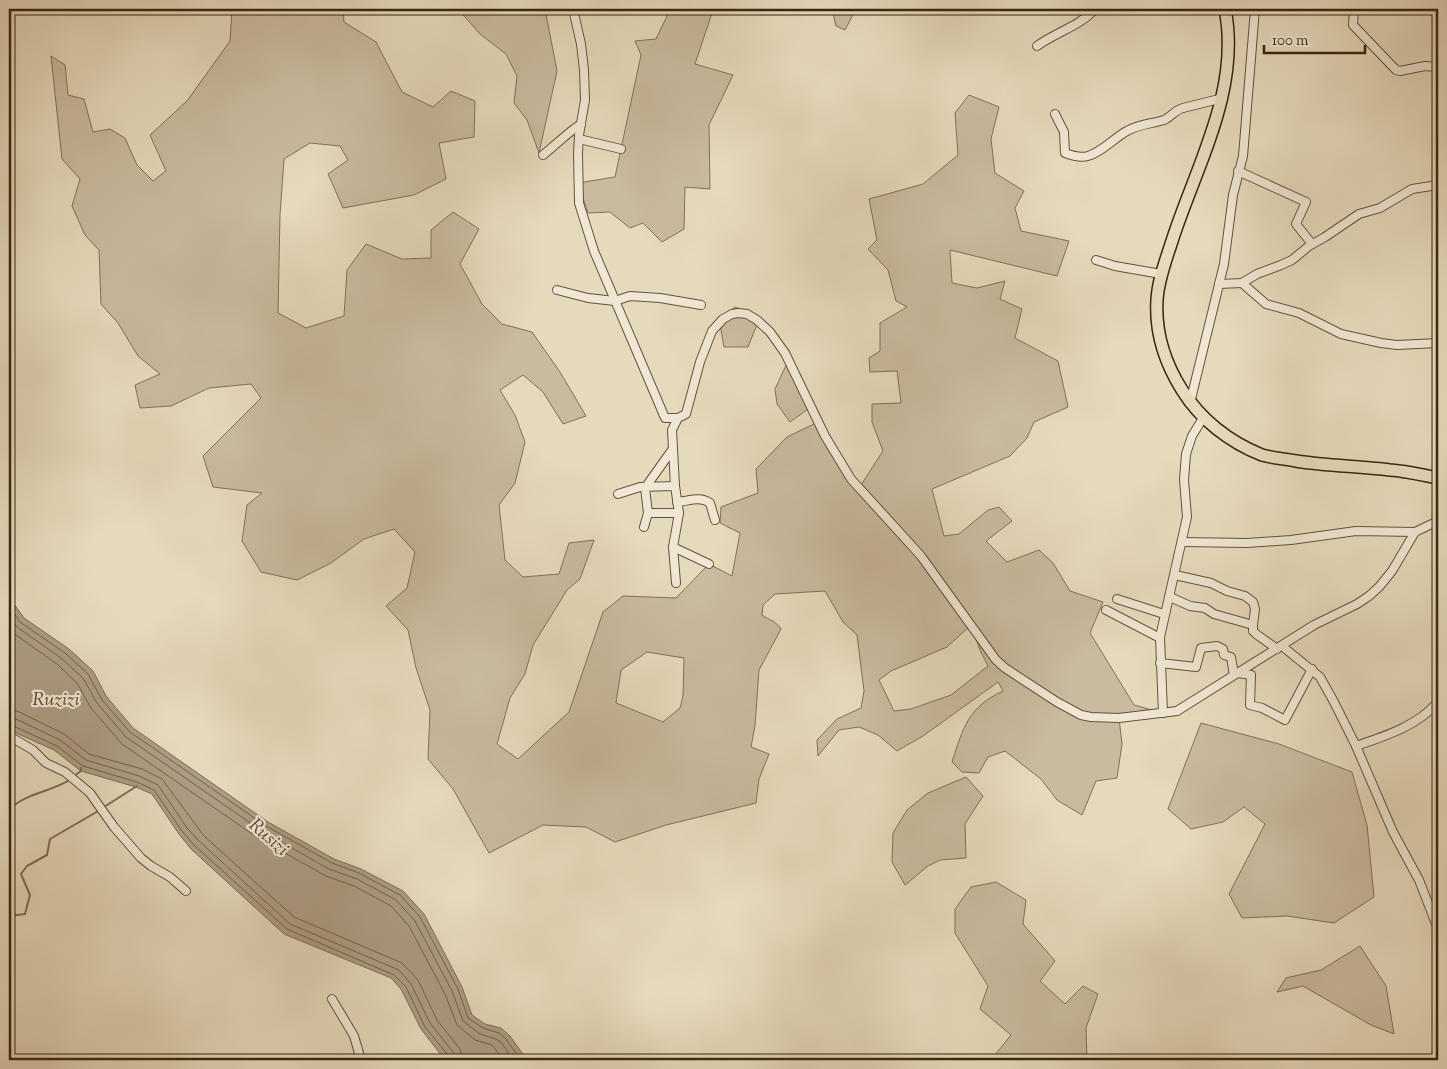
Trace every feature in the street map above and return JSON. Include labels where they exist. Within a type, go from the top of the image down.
[{"type":"highway","points":[[1225,9],[1229,41],[1228,70],[1223,98],[1178,223],[1162,274],[1157,300],[1162,348],[1174,377],[1190,403],[1203,418],[1238,444],[1264,456],[1317,464],[1391,470],[1438,478]]},
{"type":"street","points":[[572,9],[581,44],[584,70],[585,100],[579,139],[579,203],[594,251],[665,418],[678,418],[686,414],[700,362],[712,331],[723,319],[738,313],[747,314],[757,320],[770,332],[784,353],[825,436],[851,479],[921,556],[996,660],[1057,702],[1081,715],[1091,717],[1119,718],[1177,711],[1314,625],[1369,596],[1392,571],[1415,532]]},
{"type":"street","points":[[1037,46],[1049,37],[1086,19],[1095,9]]},
{"type":"street","points":[[1190,403],[1224,264],[1233,194],[1243,156],[1256,9]]},
{"type":"street","points":[[1354,9],[1353,25],[1396,70],[1430,66],[1438,67]]},
{"type":"street","points":[[1055,114],[1064,132],[1066,153],[1073,156],[1086,157],[1095,154],[1129,130],[1166,119],[1177,110],[1223,98]]},
{"type":"street","points":[[543,154],[580,124]]},
{"type":"street","points":[[579,139],[621,150]]},
{"type":"street","points":[[1238,171],[1306,202],[1296,224],[1312,244]]},
{"type":"street","points":[[1219,284],[1242,283],[1257,274],[1292,260],[1312,244],[1325,238],[1359,214],[1380,208],[1412,189],[1438,185]]},
{"type":"street","points":[[1096,260],[1115,266],[1162,274]]},
{"type":"street","points":[[1242,283],[1250,292],[1266,304],[1299,313],[1341,334],[1397,345],[1438,343]]},
{"type":"street","points":[[557,290],[588,298],[615,301],[630,296],[660,298],[701,305]]},
{"type":"street","points":[[676,583],[673,547],[679,513],[675,486],[672,430],[678,418]]},
{"type":"street","points":[[1163,713],[1160,638],[1187,517],[1184,480],[1186,454],[1192,436],[1203,418]]},
{"type":"street","points":[[644,527],[648,514],[645,488],[672,450]]},
{"type":"street","points":[[618,494],[634,488],[675,486]]},
{"type":"street","points":[[677,502],[706,500],[710,503],[715,520]]},
{"type":"street","points":[[648,514],[679,513]]},
{"type":"street","points":[[1182,542],[1247,543],[1292,540],[1356,531],[1415,532],[1438,521]]},
{"type":"street","points":[[673,547],[709,564]]},
{"type":"street","points":[[1175,575],[1210,583],[1227,591],[1245,596],[1253,602],[1255,609],[1253,631],[1312,669],[1320,678],[1356,746],[1393,832],[1420,880],[1438,929]]},
{"type":"street","points":[[1170,597],[1190,606],[1206,608],[1214,614],[1253,625]]},
{"type":"street","points":[[1117,599],[1164,614]]},
{"type":"street","points":[[1106,610],[1160,638]]},
{"type":"street","points":[[1160,663],[1196,667],[1201,648],[1217,646],[1223,649],[1224,655],[1230,657],[1236,674]]},
{"type":"street","points":[[1236,674],[1252,675],[1250,705],[1262,708],[1285,720],[1312,669]]},
{"type":"street","points":[[1356,746],[1394,733],[1425,716],[1438,702]]},
{"type":"street","points":[[9,736],[33,750],[46,763],[65,772],[86,789],[101,811],[141,858],[151,866],[170,876],[186,891]]},
{"type":"street","points":[[332,999],[354,1036],[361,1060]]},
{"type":"shaded area","points":[[232,9],[343,9],[344,22],[376,42],[402,92],[433,107],[451,91],[475,101],[474,137],[439,143],[446,179],[414,195],[343,208],[328,174],[348,160],[340,146],[310,143],[284,159],[280,215],[278,313],[306,328],[344,316],[347,270],[366,244],[402,259],[431,258],[431,230],[453,212],[479,229],[460,264],[482,304],[502,324],[532,332],[560,372],[586,416],[563,424],[543,392],[523,375],[500,390],[515,415],[525,442],[515,483],[499,505],[505,560],[523,577],[559,574],[569,543],[594,540],[580,579],[567,590],[533,645],[525,674],[510,698],[497,744],[518,759],[569,712],[603,612],[623,596],[676,598],[709,564],[732,576],[740,533],[720,523],[721,507],[758,493],[756,469],[787,437],[818,422],[859,488],[883,451],[872,422],[872,404],[901,403],[897,371],[870,372],[869,358],[880,351],[880,323],[907,307],[896,301],[888,270],[868,249],[877,240],[869,199],[923,184],[958,155],[955,113],[969,95],[999,107],[991,139],[995,173],[1024,191],[1015,208],[1021,231],[1069,241],[1057,276],[950,250],[952,283],[977,288],[1005,281],[1000,299],[1022,309],[1015,338],[1058,361],[1068,407],[1034,422],[1027,438],[1010,456],[932,489],[944,536],[959,534],[988,510],[999,507],[1012,521],[986,541],[1007,562],[1039,550],[1053,563],[1070,591],[1103,602],[1090,633],[1134,705],[1163,713],[1119,718],[1122,744],[1117,778],[1096,781],[1082,815],[1057,800],[1041,779],[1005,751],[988,757],[979,773],[962,772],[952,762],[964,729],[968,720],[982,704],[1003,691],[998,682],[923,736],[897,751],[878,735],[859,727],[839,730],[818,756],[817,740],[837,719],[861,708],[864,691],[857,635],[843,622],[825,591],[775,594],[763,605],[762,615],[775,622],[781,629],[759,670],[755,725],[751,747],[769,754],[759,779],[756,803],[666,825],[615,842],[586,827],[543,825],[489,853],[453,789],[428,759],[430,710],[416,668],[408,630],[386,606],[407,588],[415,552],[394,529],[364,539],[331,563],[297,580],[261,572],[242,541],[247,505],[262,493],[213,487],[203,456],[261,398],[251,384],[209,388],[171,406],[140,408],[135,385],[160,374],[138,356],[118,323],[101,304],[99,250],[85,235],[72,206],[80,179],[62,159],[51,56],[65,65],[68,95],[84,99],[93,132],[110,129],[125,138],[137,165],[153,181],[166,171],[150,135],[187,101],[230,41]],"holes":[[[971,625],[988,666],[951,695],[911,709],[894,711],[879,680],[891,671],[947,647]],[[647,652],[684,658],[683,696],[680,708],[663,722],[616,703],[621,670]]]},
{"type":"shaded area","points":[[458,9],[545,9],[557,71],[539,153],[527,120],[514,103],[517,76],[506,54],[480,34]]},
{"type":"shaded area","points":[[663,9],[711,9],[712,13],[695,64],[733,75],[709,125],[710,189],[685,187],[684,229],[662,242],[643,223],[630,228],[610,212],[588,213],[578,183],[615,177],[641,55],[635,41],[656,39],[667,16]]},
{"type":"shaded area","points":[[832,9],[856,9],[845,30],[836,26]]},
{"type":"shaded area","points":[[735,307],[747,311],[762,321],[756,327],[748,347],[724,347],[719,319]]},
{"type":"shaded area","points":[[789,359],[811,407],[790,422],[777,404],[775,389]]},
{"type":"shaded area","points":[[1201,723],[1279,744],[1352,772],[1367,825],[1374,897],[1334,923],[1287,916],[1242,918],[1229,894],[1265,824],[1244,807],[1223,822],[1191,829],[1168,809]]},
{"type":"shaded area","points":[[966,777],[983,796],[965,824],[966,858],[940,860],[928,866],[905,885],[892,862],[893,833],[907,810],[928,793]]},
{"type":"shaded area","points":[[996,882],[1026,900],[1023,924],[1055,961],[1040,981],[1065,1004],[1083,986],[1098,994],[1086,1028],[1087,1060],[991,1060],[1011,1035],[980,1009],[988,986],[955,933],[955,909],[971,887]]},
{"type":"shaded area","points":[[1360,946],[1386,986],[1394,1034],[1371,1025],[1303,986],[1277,992],[1286,978],[1321,970]]},
{"type":"water","name":"Ruzizi","points":[[9,597],[24,618],[69,649],[93,671],[106,696],[133,728],[268,822],[334,859],[361,869],[403,891],[424,914],[462,987],[472,1015],[485,1024],[501,1028],[510,1036],[527,1060],[445,1060],[421,1029],[401,989],[391,978],[284,934],[191,849],[152,794],[136,787],[81,771],[54,750],[9,728]]},
{"type":"waterway","points":[[74,776],[81,771],[81,768]]},
{"type":"waterway","points":[[9,810],[15,804],[71,779]]},
{"type":"waterway","points":[[104,807],[137,786]]},
{"type":"waterway","points":[[9,916],[25,914],[30,895],[21,874],[27,866],[47,855],[50,839],[100,810]]},
{"type":"water label","name":"Rusizi","points":[[268,838]]}]
